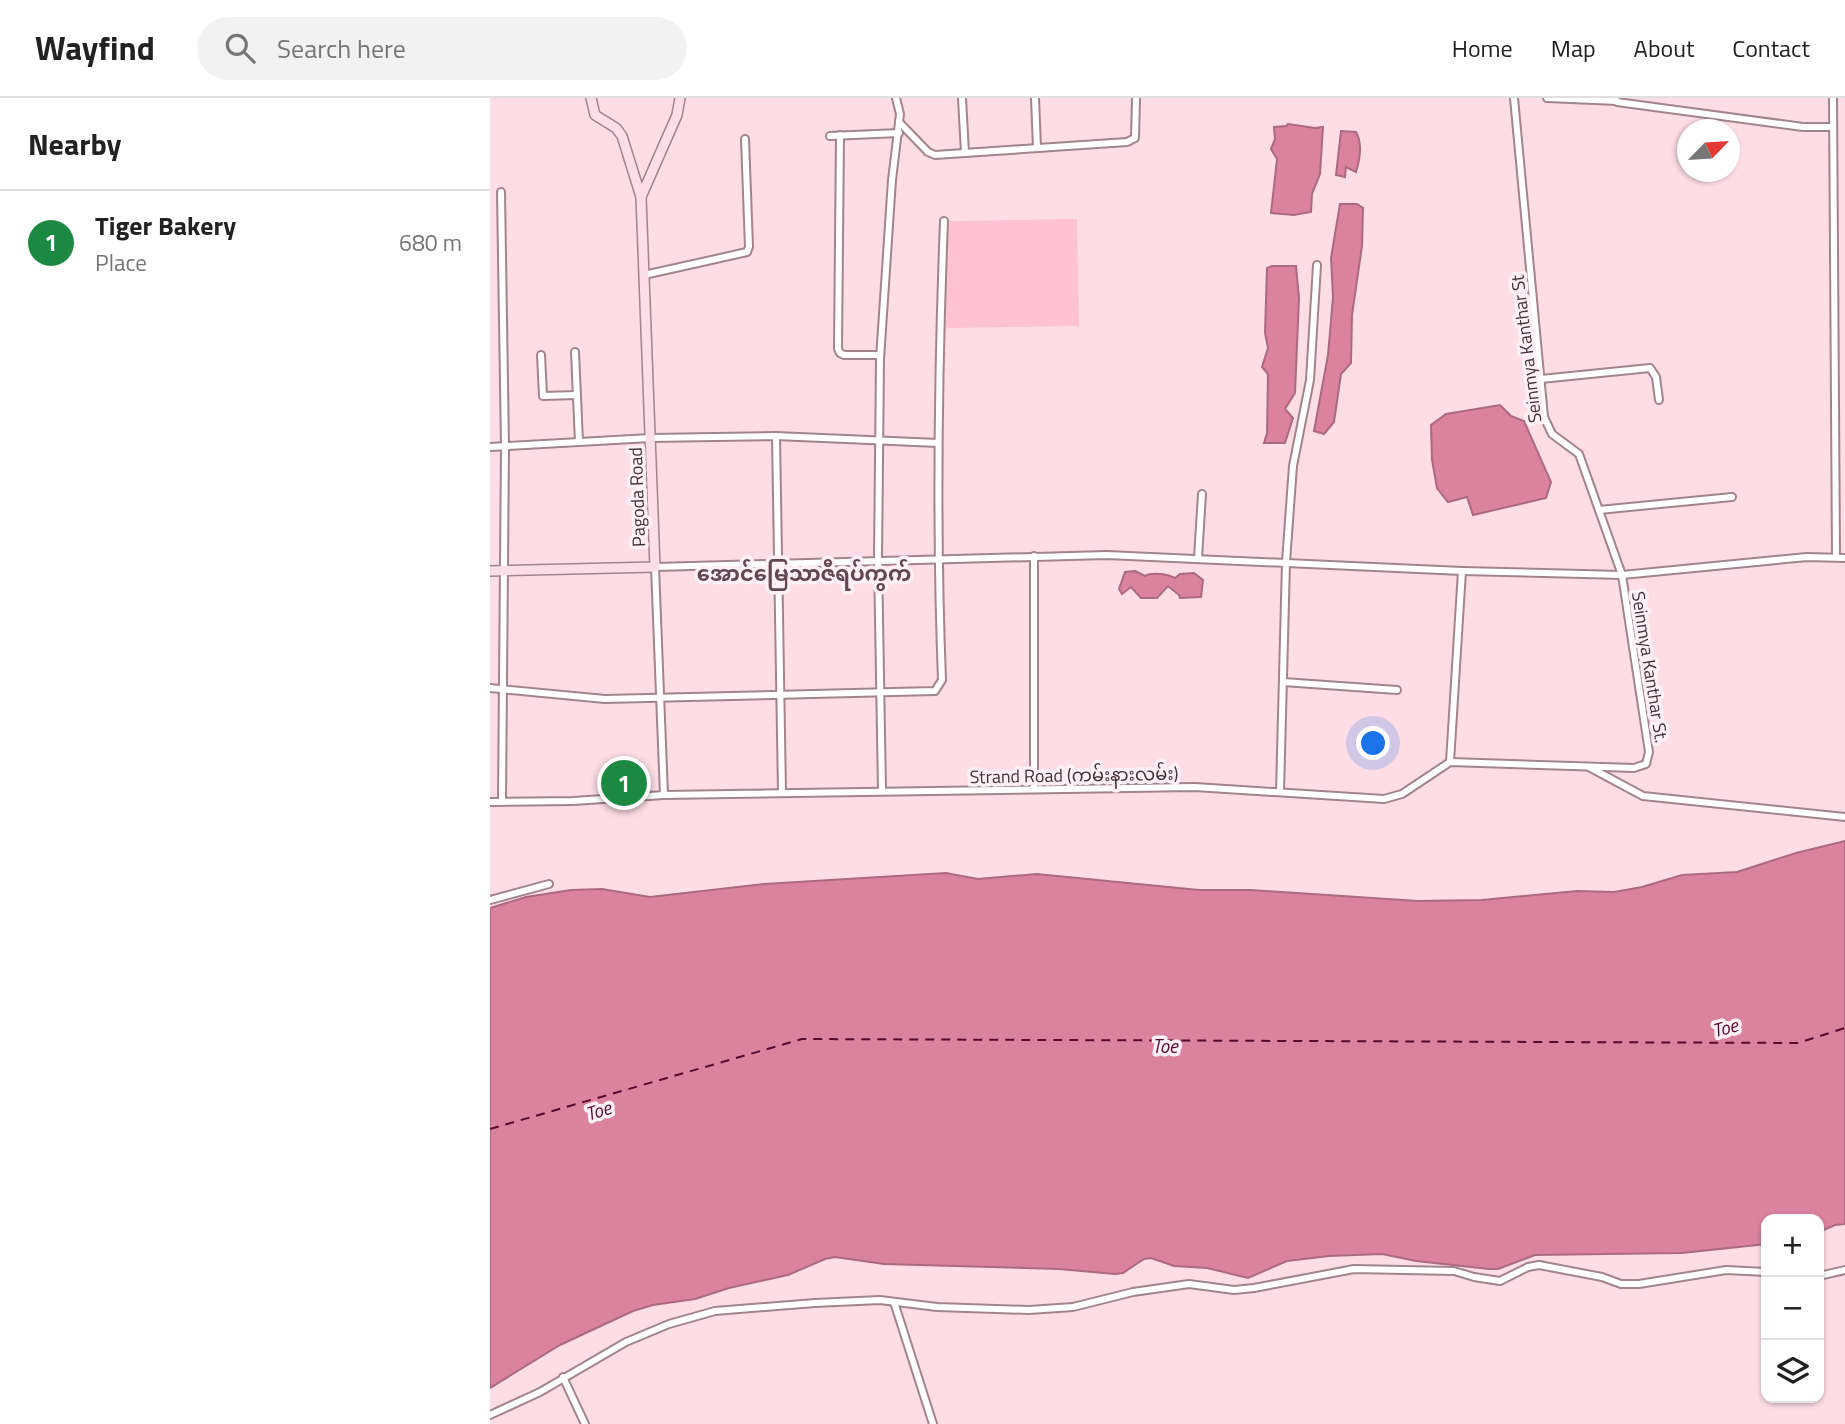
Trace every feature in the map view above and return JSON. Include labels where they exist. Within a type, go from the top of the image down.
[{"type":"main road","name":"Pagoda Road","points":[[591,98],[595,115],[616,128],[622,136],[640,197],[655,567]]},
{"type":"main road","name":"Pagoda Road","points":[[640,197],[677,115],[680,98]]},
{"type":"main road","points":[[490,571],[655,567]]},
{"type":"street","points":[[882,791],[878,560],[880,355],[892,180],[900,122],[896,98]]},
{"type":"street","points":[[962,98],[965,153]]},
{"type":"street","points":[[1035,98],[1037,148]]},
{"type":"street","points":[[900,122],[928,152],[935,155],[1131,142],[1135,136],[1136,98]]},
{"type":"street","name":"Seinmya Kanthar St","points":[[1514,98],[1544,417],[1552,435],[1579,454],[1622,575]]},
{"type":"street","points":[[1547,98],[1617,100],[1803,127],[1832,127]]},
{"type":"street","points":[[1833,98],[1836,557]]},
{"type":"street","points":[[830,135],[898,133]]},
{"type":"street","points":[[840,135],[838,349],[842,354],[880,355]]},
{"type":"street","points":[[644,275],[747,252],[745,139]]},
{"type":"street","points":[[501,192],[505,446],[502,802]]},
{"type":"street","points":[[490,688],[605,699],[879,694],[935,691],[940,686],[942,680],[937,559],[939,349],[944,221]]},
{"type":"street","points":[[1280,792],[1286,562],[1293,466],[1310,380],[1317,265]]},
{"type":"street","points":[[575,352],[579,442]]},
{"type":"street","points":[[541,355],[543,396],[577,396]]},
{"type":"street","points":[[1541,379],[1650,368],[1656,377],[1659,400]]},
{"type":"street","points":[[490,447],[650,438],[776,436],[938,443]]},
{"type":"street","points":[[776,436],[782,793]]},
{"type":"street","points":[[1198,558],[1202,494]]},
{"type":"street","points":[[1599,510],[1732,497]]},
{"type":"street","points":[[655,567],[1107,555],[1462,571],[1622,575],[1807,557],[1845,558]]},
{"type":"street","points":[[1034,556],[1034,789]]},
{"type":"street","name":"Pagoda Road","points":[[655,567],[664,795]]},
{"type":"street","points":[[1462,571],[1450,762],[1587,765],[1643,796],[1845,817]]},
{"type":"street","name":"Seinmya Kanthar St.","points":[[1587,765],[1634,768],[1646,764],[1649,751],[1622,575]]},
{"type":"street","points":[[1283,682],[1397,690]]},
{"type":"street","name":"Strand Road (ကမ်းနားလမ်း)","points":[[490,802],[573,801],[664,795],[1195,787],[1384,799],[1402,794],[1450,762]]},
{"type":"street","points":[[490,900],[549,884]]},
{"type":"street","points":[[490,1415],[540,1392],[606,1353],[653,1330],[715,1311],[880,1300],[937,1307],[1028,1310],[1073,1307],[1133,1292],[1189,1284],[1217,1289],[1254,1288],[1354,1269],[1454,1271],[1500,1281],[1528,1267],[1539,1265],[1602,1277],[1621,1284],[1639,1284],[1726,1270],[1761,1272]]},
{"type":"street","points":[[1824,1275],[1845,1270]]},
{"type":"street","points":[[894,1302],[933,1424]]},
{"type":"street","points":[[563,1377],[585,1424]]},
{"type":"shaded area","points":[[1077,219],[1079,326],[946,328],[944,221]]},
{"type":"water","points":[[1288,124],[1323,127],[1320,174],[1312,194],[1311,212],[1294,215],[1271,213],[1277,159],[1271,149],[1275,139],[1274,127]]},
{"type":"water","points":[[1341,131],[1356,132],[1360,147],[1356,172],[1346,167],[1345,177],[1336,175]]},
{"type":"water","points":[[1340,204],[1357,204],[1363,208],[1362,246],[1352,315],[1351,363],[1341,374],[1334,422],[1324,434],[1314,431],[1328,355],[1333,297],[1331,258]]},
{"type":"water","points":[[1296,266],[1299,298],[1295,393],[1285,409],[1293,418],[1285,443],[1264,443],[1267,433],[1268,374],[1262,367],[1268,348],[1265,333],[1267,268]]},
{"type":"water","points":[[1500,405],[1511,416],[1524,421],[1551,482],[1546,498],[1473,515],[1467,497],[1448,502],[1437,488],[1432,460],[1431,425],[1446,414]]},
{"type":"water","points":[[1135,571],[1145,576],[1160,574],[1175,578],[1180,574],[1194,573],[1203,580],[1201,597],[1180,598],[1168,586],[1157,598],[1141,598],[1131,587],[1122,594],[1119,589],[1125,572]]},
{"type":"water","name":"Toe","points":[[1845,841],[1845,1224],[1824,1230],[1824,1214],[1761,1214],[1761,1245],[1682,1253],[1535,1255],[1498,1269],[1416,1261],[1382,1254],[1329,1256],[1287,1261],[1248,1278],[1207,1268],[1174,1266],[1151,1258],[1144,1259],[1123,1273],[1115,1274],[1059,1269],[884,1264],[835,1257],[788,1275],[729,1288],[695,1299],[633,1311],[560,1345],[490,1388],[490,908],[526,897],[571,890],[602,889],[650,897],[764,884],[946,873],[978,879],[1037,874],[1199,890],[1251,890],[1418,901],[1482,900],[1577,891],[1614,892],[1682,875],[1737,872]]},
{"type":"ferry route","points":[[490,1129],[802,1039],[1798,1043],[1845,1028]]},
{"type":"place","name":"Tiger Bakery","points":[[624,783]]},
{"type":"district","name":"အောင်မြေသာဇီရပ်ကွက်","points":[[804,573]]}]
